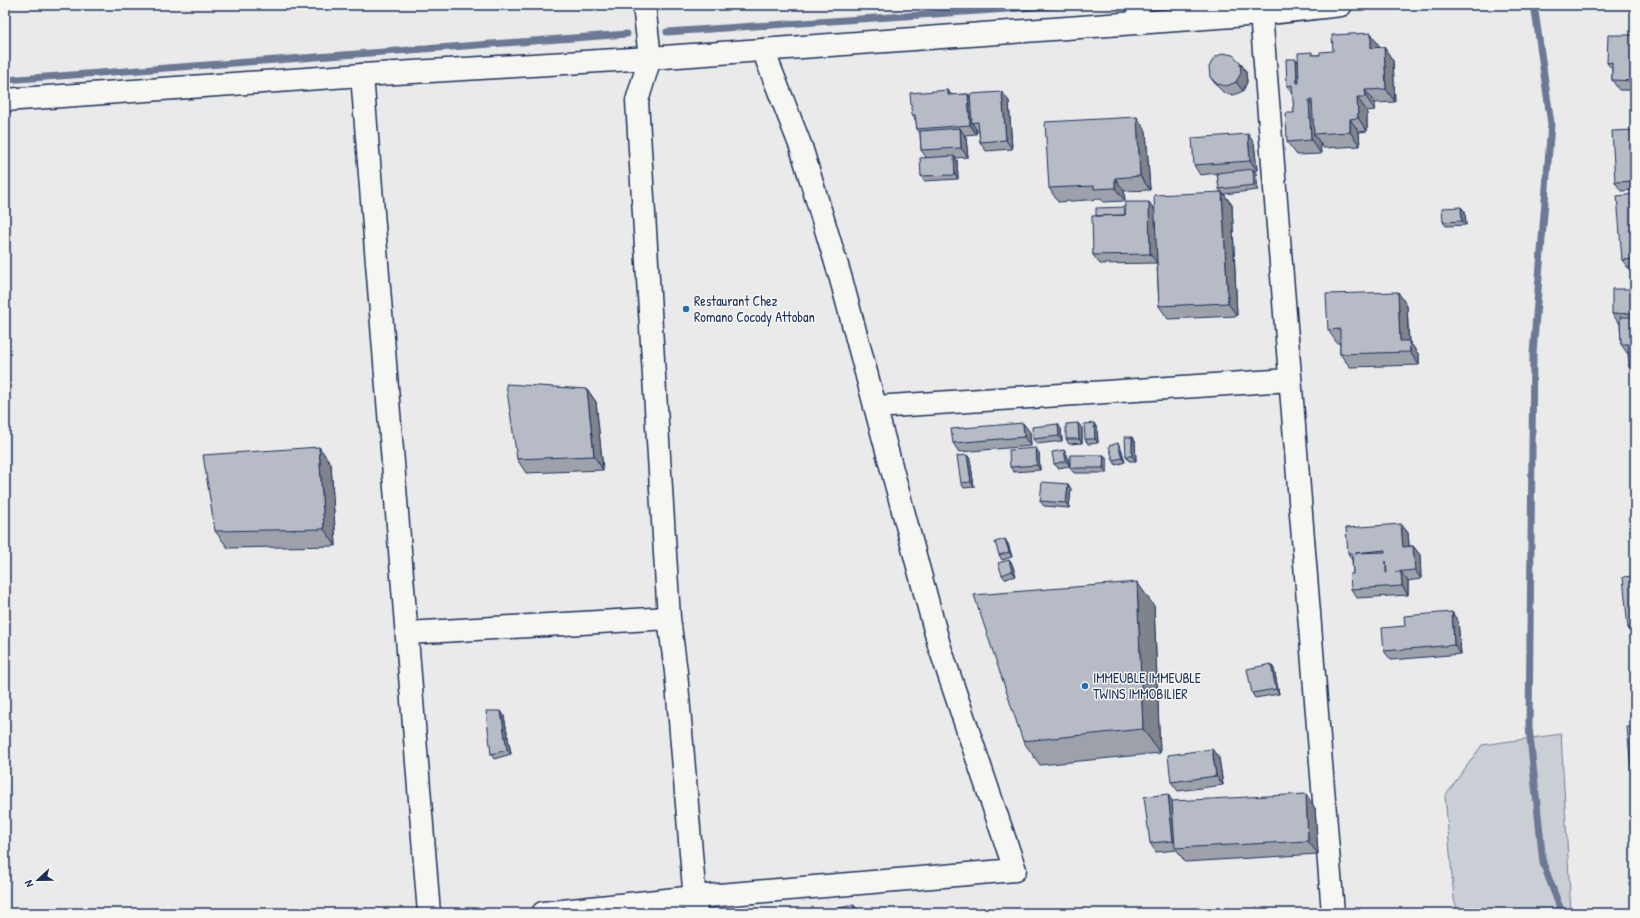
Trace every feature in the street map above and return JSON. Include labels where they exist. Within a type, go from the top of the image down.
[{"type":"street","points":[[644,5],[650,58],[637,101],[669,618],[676,672],[695,905]]},
{"type":"street","points":[[5,100],[763,50],[1139,14],[1261,14],[1341,5]]},
{"type":"street","points":[[1261,14],[1333,913]]},
{"type":"street","points":[[543,913],[695,905],[1015,870],[939,645],[841,279],[801,146],[763,50]]},
{"type":"street","points":[[362,76],[429,913]]},
{"type":"street","points":[[875,407],[1290,380]]},
{"type":"street","points":[[407,633],[669,618]]},
{"type":"shaded area","points":[[1561,734],[1571,913],[1458,913],[1454,899],[1445,796],[1482,745]]},
{"type":"building","points":[[1371,33],[1371,48],[1384,47],[1386,89],[1365,90],[1366,97],[1357,97],[1358,118],[1350,119],[1350,132],[1314,134],[1312,100],[1309,100],[1311,140],[1287,142],[1286,113],[1294,113],[1292,85],[1287,86],[1286,59],[1296,59],[1297,83],[1299,83],[1298,53],[1312,52],[1312,55],[1320,55],[1320,52],[1333,51],[1332,35]]},
{"type":"building","points":[[1608,35],[1635,35],[1635,81],[1612,80],[1612,62],[1607,63]]},
{"type":"building","points":[[1223,53],[1233,55],[1240,62],[1241,73],[1236,82],[1227,86],[1217,84],[1210,77],[1209,67],[1214,58]]},
{"type":"building","points":[[948,90],[948,95],[968,94],[970,125],[917,129],[915,115],[912,115],[910,93]]},
{"type":"building","points":[[1002,92],[1006,140],[980,142],[978,122],[972,123],[970,94]]},
{"type":"building","points":[[1137,117],[1140,176],[1115,178],[1115,188],[1094,189],[1094,186],[1049,188],[1045,122]]},
{"type":"building","points":[[960,128],[961,148],[921,150],[920,131]]},
{"type":"building","points":[[1635,130],[1635,181],[1615,182],[1612,131]]},
{"type":"building","points":[[1248,134],[1250,161],[1194,165],[1192,138]]},
{"type":"building","points":[[954,156],[955,175],[921,176],[920,158]]},
{"type":"building","points":[[1253,169],[1254,185],[1219,189],[1217,173]]},
{"type":"building","points":[[1222,192],[1228,303],[1159,306],[1154,195]]},
{"type":"building","points":[[1635,194],[1635,259],[1622,260],[1617,196]]},
{"type":"building","points":[[1125,202],[1149,202],[1150,254],[1093,255],[1092,216],[1125,215]]},
{"type":"building","points":[[1125,207],[1125,215],[1096,216],[1096,208]]},
{"type":"building","points":[[1461,207],[1462,221],[1443,222],[1442,208]]},
{"type":"building","points":[[1612,289],[1635,289],[1635,313],[1612,314]]},
{"type":"building","points":[[1398,292],[1400,341],[1409,341],[1410,352],[1340,354],[1340,329],[1328,330],[1326,294]]},
{"type":"building","points":[[1620,317],[1635,317],[1635,367],[1629,367],[1628,344],[1621,344]]},
{"type":"building","points":[[506,384],[587,389],[594,456],[517,459]]},
{"type":"building","points":[[1023,423],[1024,437],[953,443],[951,429]]},
{"type":"building","points":[[1078,423],[1079,439],[1066,439],[1066,424]]},
{"type":"building","points":[[1094,423],[1095,439],[1085,439],[1084,424]]},
{"type":"building","points":[[1058,424],[1059,436],[1033,439],[1032,427]]},
{"type":"building","points":[[1125,437],[1132,437],[1132,456],[1126,456]]},
{"type":"building","points":[[1118,443],[1122,458],[1113,460],[1109,446]]},
{"type":"building","points":[[319,447],[324,529],[215,531],[203,455]]},
{"type":"building","points":[[1036,448],[1037,465],[1010,467],[1009,450]]},
{"type":"building","points":[[1064,450],[1066,461],[1054,464],[1052,452]]},
{"type":"building","points":[[967,455],[971,482],[961,483],[957,456]]},
{"type":"building","points":[[1070,455],[1104,455],[1103,468],[1070,468]]},
{"type":"building","points":[[1042,482],[1068,484],[1066,503],[1040,501]]},
{"type":"building","points":[[1401,524],[1403,547],[1413,546],[1415,570],[1395,572],[1401,572],[1402,586],[1351,589],[1350,574],[1353,574],[1352,553],[1348,553],[1346,528]],"holes":[[[1385,550],[1385,552],[1355,553]]]},
{"type":"building","points":[[1005,539],[1009,552],[999,555],[995,542]]},
{"type":"building","points":[[1009,560],[1012,571],[1002,575],[998,563]]},
{"type":"building","points":[[1635,576],[1635,627],[1628,628],[1623,577]]},
{"type":"building","name":"IMMEUBLE IMMEUBLE TWINS IMMOBILIER","points":[[1137,582],[1143,729],[1023,741],[974,595]]},
{"type":"building","points":[[1452,612],[1454,645],[1384,651],[1382,628],[1405,626],[1404,616]]},
{"type":"building","points":[[1271,664],[1276,689],[1252,693],[1247,669]]},
{"type":"building","points":[[486,711],[501,711],[507,750],[491,754]]},
{"type":"building","points":[[1627,727],[1635,727],[1635,797],[1634,797]]},
{"type":"building","points":[[1212,749],[1216,776],[1171,782],[1168,755]]},
{"type":"building","points":[[1168,794],[1173,841],[1150,843],[1144,797]]},
{"type":"building","points":[[1306,794],[1308,841],[1175,848],[1172,801]]},
{"type":"building","points":[[1633,812],[1635,812],[1635,834]]},
{"type":"building","points":[[854,905],[854,913],[813,913]]},
{"type":"waterway","points":[[667,32],[1066,5]]},
{"type":"waterway","points":[[1535,11],[1551,124],[1533,354],[1529,727],[1543,863],[1562,913]]},
{"type":"waterway","points":[[5,80],[627,34]]},
{"type":"place","name":"Restaurant Chez Romano Cocody Attoban","points":[[686,309]]},
{"type":"place","name":"IMMEUBLE IMMEUBLE TWINS IMMOBILIER","points":[[1085,686]]}]
